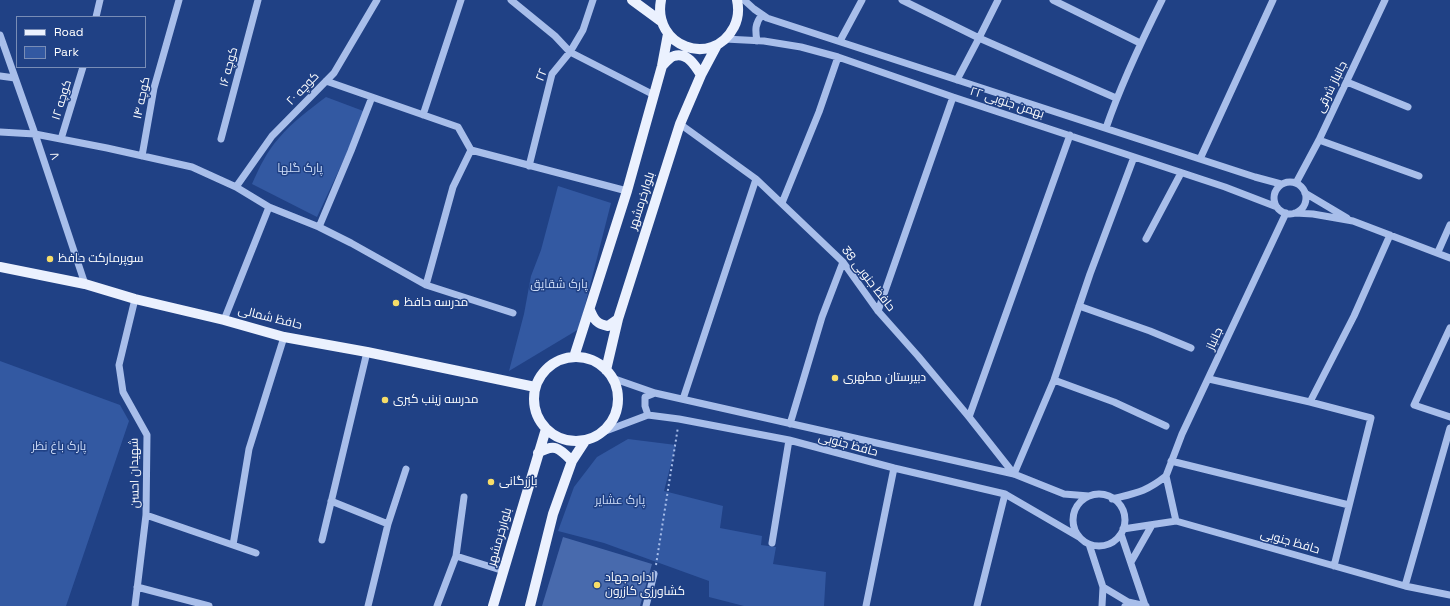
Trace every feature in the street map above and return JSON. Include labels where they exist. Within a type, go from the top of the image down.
[{"type":"main road","points":[[632,0],[662,22]]},
{"type":"main road","points":[[660,0],[659,8],[662,22],[668,34],[677,43],[697,49],[707,48],[721,42]]},
{"type":"main road","name":"بلوارخرمشهر","points":[[609,374],[618,319],[680,124],[701,74],[721,42],[731,33],[736,24],[738,10],[737,0]]},
{"type":"main road","name":"بلوارخرمشهر","points":[[574,357],[627,191],[662,66],[668,34]]},
{"type":"main road","points":[[662,66],[674,56],[684,56],[694,63],[701,74]]},
{"type":"main road","name":"حافظ شمالی","points":[[0,266],[85,284],[135,299],[224,320],[284,337],[367,352],[535,387]]},
{"type":"main road","points":[[590,310],[593,318],[599,324],[608,326],[618,319]]},
{"type":"main road","points":[[574,357],[591,360],[609,374],[616,387],[618,397],[617,407],[610,425],[602,432],[594,438],[574,442],[563,440],[546,429],[539,419],[535,408],[534,396],[535,387],[541,376],[550,366],[558,361],[574,357]]},
{"type":"main road","name":"بلوارخرمشهر","points":[[493,606],[546,429]]},
{"type":"main road","points":[[530,606],[554,514],[572,461],[584,441]]},
{"type":"main road","points":[[538,453],[548,447],[556,448],[562,451],[572,461]]},
{"type":"street","points":[[96,16],[100,0]]},
{"type":"street","name":"کوچه ۱۴","points":[[142,156],[154,88],[179,0]]},
{"type":"street","name":"کوچه ۱۶","points":[[221,139],[258,0]]},
{"type":"street","name":"کوچه ۲۰","points":[[236,187],[272,136],[334,73],[375,0]]},
{"type":"street","points":[[423,115],[461,0]]},
{"type":"street","points":[[511,0],[555,36],[570,52],[654,95]]},
{"type":"street","name":"۲۲","points":[[529,166],[552,74],[570,52],[583,30],[593,0]]},
{"type":"street","name":"۲۲ بهمن جنوبی","points":[[744,0],[767,18],[1255,178],[1281,184]]},
{"type":"street","points":[[840,41],[862,0]]},
{"type":"street","points":[[902,0],[980,38],[1116,98]]},
{"type":"street","points":[[957,80],[980,38],[998,0]]},
{"type":"street","points":[[1053,0],[1140,43]]},
{"type":"street","points":[[1106,128],[1116,98],[1140,43],[1162,0]]},
{"type":"street","points":[[1200,159],[1273,0]]},
{"type":"street","name":"جانباز شرقی","points":[[1296,183],[1319,140],[1385,0]]},
{"type":"street","points":[[757,41],[757,20],[762,15]]},
{"type":"street","name":"۸","points":[[0,36],[35,134],[85,284]]},
{"type":"street","name":"۲۲ بهمن جنوبی","points":[[721,42],[757,41],[801,46],[838,57],[953,97],[1225,187],[1277,207]]},
{"type":"street","points":[[782,203],[819,112],[838,57]]},
{"type":"street","name":"کوچه ۱۲","points":[[62,139],[83,68]]},
{"type":"street","points":[[0,76],[15,78]]},
{"type":"street","points":[[326,81],[458,127],[471,150],[627,191]]},
{"type":"street","points":[[1347,82],[1408,107]]},
{"type":"street","points":[[319,227],[372,97]]},
{"type":"street","points":[[878,311],[953,97]]},
{"type":"street","name":"حافظ جنوبی 38","points":[[680,124],[756,179],[843,262],[878,311],[969,417],[1014,474]]},
{"type":"street","points":[[0,132],[35,134],[192,167],[236,187],[269,207],[319,227],[351,243],[426,285],[513,313]]},
{"type":"street","points":[[969,417],[1070,135]]},
{"type":"street","points":[[1319,140],[1419,176]]},
{"type":"street","points":[[426,285],[453,187],[471,150]]},
{"type":"street","points":[[1014,474],[1054,380],[1079,306],[1134,157]]},
{"type":"street","points":[[1146,238],[1181,173]]},
{"type":"street","points":[[683,398],[756,179]]},
{"type":"street","points":[[1295,212],[1303,207],[1306,198],[1305,193],[1300,185],[1286,182],[1281,184],[1275,192],[1274,197],[1277,207],[1286,213],[1295,212],[1329,216],[1353,222],[1438,252],[1450,258]]},
{"type":"street","points":[[1305,193],[1353,222]]},
{"type":"street","points":[[224,320],[269,207]]},
{"type":"street","name":"جانباز","points":[[1166,476],[1182,434],[1286,213]]},
{"type":"street","points":[[1438,252],[1450,225]]},
{"type":"street","points":[[1310,402],[1354,316],[1390,235]]},
{"type":"street","points":[[790,424],[822,318],[843,262]]},
{"type":"street","name":"شهیدان احسن","points":[[135,299],[118,365],[123,392],[147,434],[146,515],[136,587],[135,606]]},
{"type":"street","points":[[1079,306],[1150,331],[1192,348]]},
{"type":"street","points":[[1450,328],[1414,405],[1450,417]]},
{"type":"street","points":[[234,545],[249,449],[284,337]]},
{"type":"street","points":[[322,540],[367,352]]},
{"type":"street","name":"حافظ جنوبی","points":[[609,374],[655,393],[683,398],[790,424],[1014,474],[1064,494],[1089,496]]},
{"type":"street","points":[[1209,379],[1372,418],[1334,566]]},
{"type":"street","points":[[1054,380],[1114,402],[1166,426]]},
{"type":"street","points":[[648,415],[645,406],[645,397],[655,393]]},
{"type":"street","name":"حافظ جنوبی","points":[[602,432],[648,415],[679,419],[788,440],[894,468],[1005,494],[1079,537]]},
{"type":"street","points":[[1405,586],[1450,428]]},
{"type":"street","points":[[772,543],[788,440]]},
{"type":"street","points":[[1172,461],[1349,505]]},
{"type":"street","points":[[866,606],[894,468]]},
{"type":"street","points":[[368,606],[388,524],[406,469]]},
{"type":"street","points":[[1112,498],[1142,491],[1154,485],[1166,476],[1176,521]]},
{"type":"street","points":[[977,606],[1005,494]]},
{"type":"street","points":[[1101,494],[1112,498],[1122,509],[1125,517],[1122,532],[1117,540],[1110,544],[1096,546],[1089,544],[1079,537],[1074,526],[1074,514],[1080,503],[1089,496],[1101,494]]},
{"type":"street","points":[[437,606],[456,556],[464,497]]},
{"type":"street","points":[[331,501],[388,524]]},
{"type":"street","points":[[146,515],[256,553]]},
{"type":"street","name":"حافظ جنوبی","points":[[1122,532],[1176,521],[1405,586],[1450,595]]},
{"type":"street","points":[[1131,562],[1152,525]]},
{"type":"street","points":[[1103,587],[1126,604],[1145,606],[1122,532]]},
{"type":"street","points":[[1089,544],[1103,587],[1102,606]]},
{"type":"street","points":[[456,556],[504,571]]},
{"type":"street","points":[[646,606],[654,574]]},
{"type":"street","points":[[136,587],[209,606]]},
{"type":"path","points":[[654,574],[679,419]]},
{"type":"green space","name":"پارک گلها","points":[[326,97],[366,112],[317,217],[252,184],[271,148],[284,132],[307,111]]},
{"type":"green space","name":"پارک شقایق","points":[[558,186],[611,203],[579,329],[509,371],[524,314],[531,276],[541,250]]},
{"type":"green space","name":"پارک باغ نظر","points":[[0,361],[120,405],[129,421],[66,606],[0,606]]},
{"type":"green space","name":"پارک عشایر","points":[[628,439],[676,445],[664,491],[723,506],[720,528],[762,536],[761,545],[776,547],[773,564],[826,572],[824,606],[744,606],[709,597],[709,581],[604,543],[558,531],[574,487],[597,457]]},
{"type":"building","name":"اداره جهاد کشاورزی کازرون","points":[[563,537],[652,564],[640,606],[542,606]]},
{"type":"place","name":"سوپرمارکت حافظ","points":[[50,259]]},
{"type":"place","name":"مدرسه حافظ","points":[[396,303]]},
{"type":"place","name":"دبیرستان مطهری","points":[[835,378]]},
{"type":"place","name":"مدرسه زینب کبری","points":[[385,400]]},
{"type":"place","name":"بازرگانی","points":[[491,482]]},
{"type":"place","name":"اداره جهاد کشاورزی کازرون","points":[[597,585]]}]
